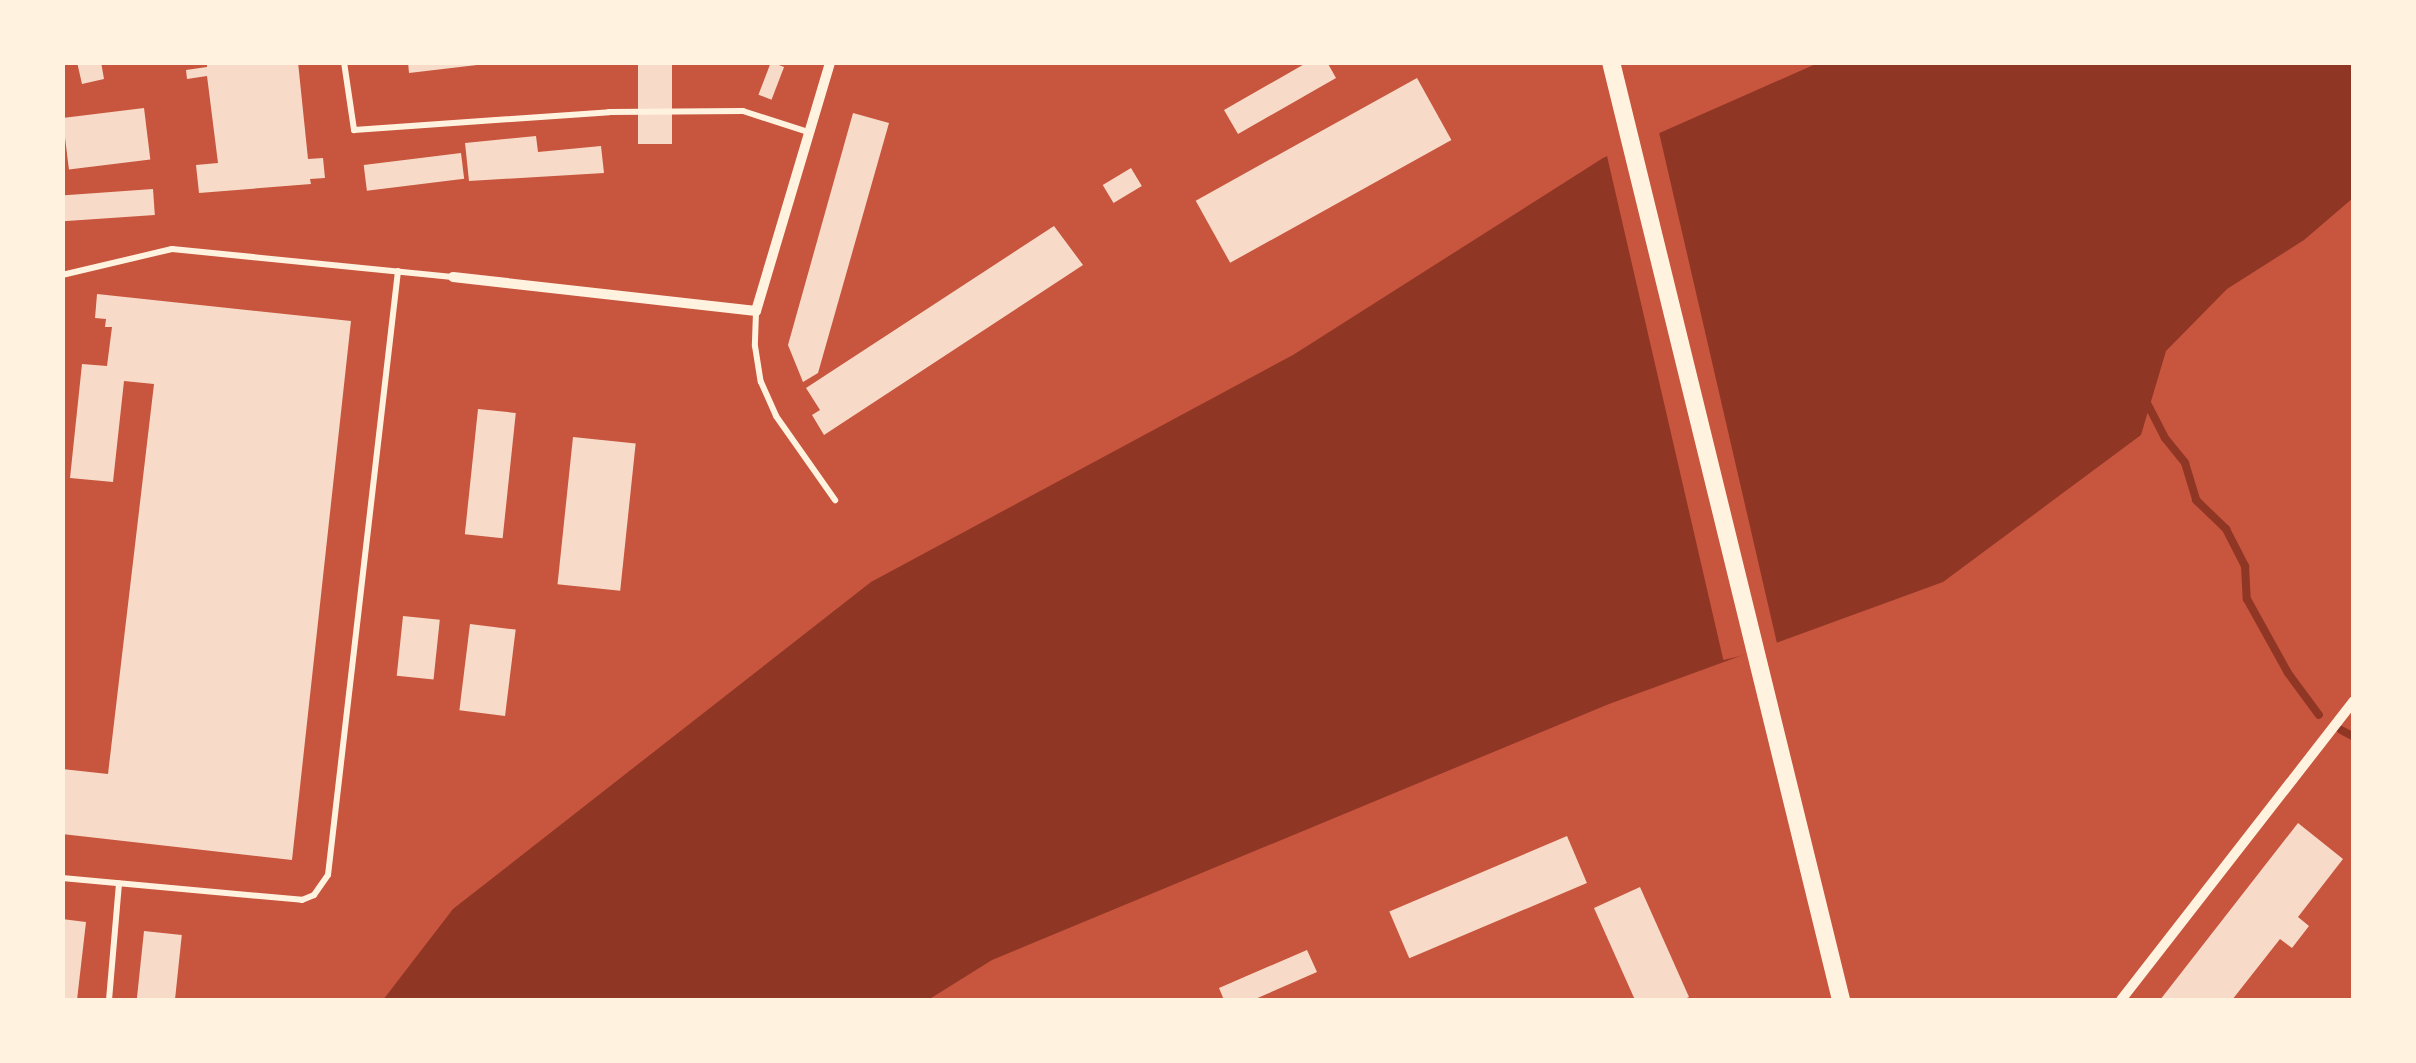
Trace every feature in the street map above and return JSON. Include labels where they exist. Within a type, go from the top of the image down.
[{"type":"main road","points":[[1613,71],[1841,1000]]},
{"type":"street","points":[[453,277],[756,311],[830,62]]},
{"type":"street","points":[[2121,1000],[2354,701]]},
{"type":"lane","points":[[344,62],[354,130],[609,112],[743,111],[809,133]]},
{"type":"lane","points":[[62,275],[172,250],[453,277]]},
{"type":"lane","points":[[62,878],[302,900],[314,895],[328,875],[398,271]]},
{"type":"lane","points":[[756,311],[755,346],[761,382],[776,416],[835,500]]},
{"type":"lane","points":[[109,1000],[119,883]]},
{"type":"shaded area","points":[[1818,63],[2353,63],[2353,198],[2304,240],[2227,289],[2166,351],[2141,435],[1943,582],[1609,704],[992,960],[928,1000],[383,1000],[453,909],[871,582],[1293,355],[1603,158]]},
{"type":"pier","points":[[1658,128],[1778,647],[1723,660],[1603,141]]},
{"type":"building","points":[[77,62],[101,62],[104,79],[82,84]]},
{"type":"building","points":[[207,62],[298,62],[308,159],[323,158],[325,178],[310,179],[311,184],[199,193],[196,165],[218,163],[207,76],[187,79],[186,70],[207,67]]},
{"type":"building","points":[[408,62],[476,62],[477,65],[409,73]]},
{"type":"building","points":[[638,62],[672,62],[672,144],[638,144]]},
{"type":"building","points":[[771,62],[784,67],[772,100],[758,95]]},
{"type":"building","points":[[1308,62],[1327,62],[1336,78],[1238,134],[1224,110]]},
{"type":"building","points":[[1417,78],[1451,140],[1230,263],[1196,201]]},
{"type":"building","points":[[144,108],[150,160],[69,170],[63,118]]},
{"type":"building","points":[[853,113],[889,123],[818,373],[803,382],[788,345]]},
{"type":"building","points":[[536,136],[538,152],[601,146],[604,173],[469,181],[465,143]]},
{"type":"building","points":[[461,153],[464,179],[367,191],[364,165]]},
{"type":"building","points":[[1131,168],[1142,186],[1114,203],[1103,185]]},
{"type":"building","points":[[153,189],[155,215],[63,221],[62,195]]},
{"type":"building","points":[[1054,226],[1083,265],[824,435],[812,415],[820,410],[806,388]]},
{"type":"building","points":[[97,294],[351,321],[292,860],[62,834],[62,769],[108,774],[154,384],[124,381],[113,482],[70,478],[82,364],[107,366],[112,327],[105,327],[106,319],[95,318]]},
{"type":"building","points":[[478,409],[516,413],[503,538],[465,534]]},
{"type":"building","points":[[573,437],[636,444],[620,591],[558,584]]},
{"type":"building","points":[[403,616],[440,620],[434,680],[397,676]]},
{"type":"building","points":[[470,624],[516,630],[505,716],[459,710]]},
{"type":"building","points":[[2298,823],[2343,859],[2298,917],[2309,926],[2292,948],[2280,939],[2232,1000],[2160,1000]]},
{"type":"building","points":[[1567,836],[1587,883],[1409,958],[1389,911]]},
{"type":"building","points":[[1640,887],[1689,997],[1682,1000],[1635,1000],[1594,908]]},
{"type":"building","points":[[62,919],[86,922],[77,1000],[62,1000]]},
{"type":"building","points":[[144,931],[182,935],[175,1000],[137,1000]]},
{"type":"building","points":[[1307,950],[1317,972],[1253,1000],[1224,1000],[1219,988]]},
{"type":"waterway","points":[[2146,401],[2165,438],[2185,463],[2196,500],[2226,529],[2245,566],[2247,599],[2288,673],[2319,715]]},
{"type":"waterway","points":[[2341,730],[2354,737]]}]
